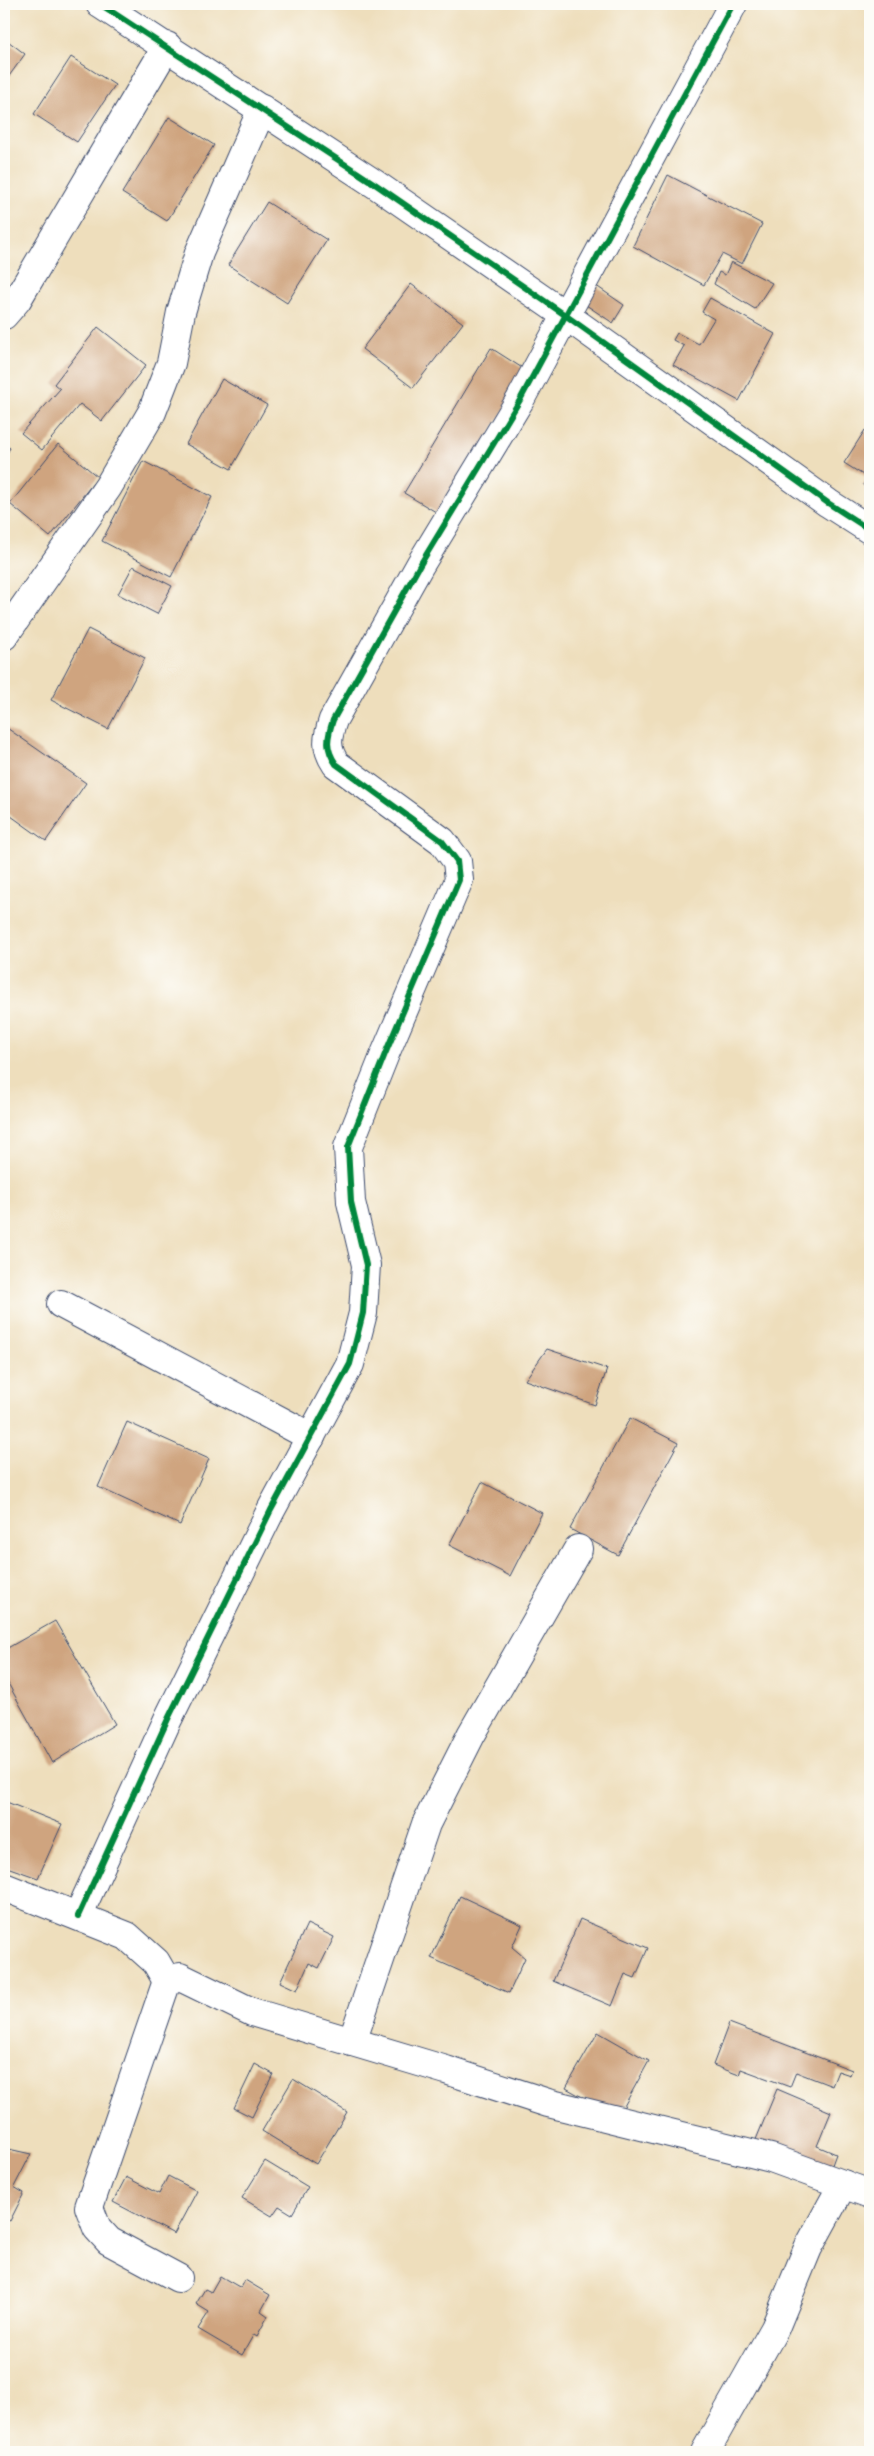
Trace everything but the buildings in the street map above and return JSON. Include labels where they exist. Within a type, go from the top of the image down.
[{"type":"street","points":[[100,4],[167,46],[375,184],[565,315],[828,503],[870,530]]},
{"type":"street","points":[[78,1916],[168,1719],[271,1510],[350,1364],[363,1313],[366,1265],[351,1202],[348,1147],[458,880],[457,861],[442,840],[336,764],[328,752],[327,737],[332,720],[420,565],[520,400],[733,4]]},
{"type":"street","points":[[4,315],[17,300],[167,46]]},
{"type":"street","points":[[4,636],[108,486],[152,412],[171,364],[181,312],[199,253],[262,109]]},
{"type":"street","points":[[61,1304],[311,1437]]},
{"type":"street","points":[[352,2042],[426,1824],[471,1735],[578,1549]]},
{"type":"street","points":[[4,1887],[127,1936],[156,1962],[167,1982],[89,2207],[97,2228],[109,2241],[178,2278]]},
{"type":"street","points":[[167,1982],[180,1977],[252,2012],[548,2103],[771,2158],[870,2194]]},
{"type":"street","points":[[705,2452],[775,2328],[808,2248],[842,2184]]},
{"type":"cycle path","points":[[100,4],[375,184],[565,315],[828,503],[870,530]]},
{"type":"cycle path","points":[[78,1916],[168,1719],[271,1510],[350,1364],[363,1313],[366,1265],[351,1202],[348,1147],[385,1054],[459,880],[457,861],[442,841],[336,764],[330,753],[328,743],[333,720],[420,565],[520,400],[733,4]]}]
